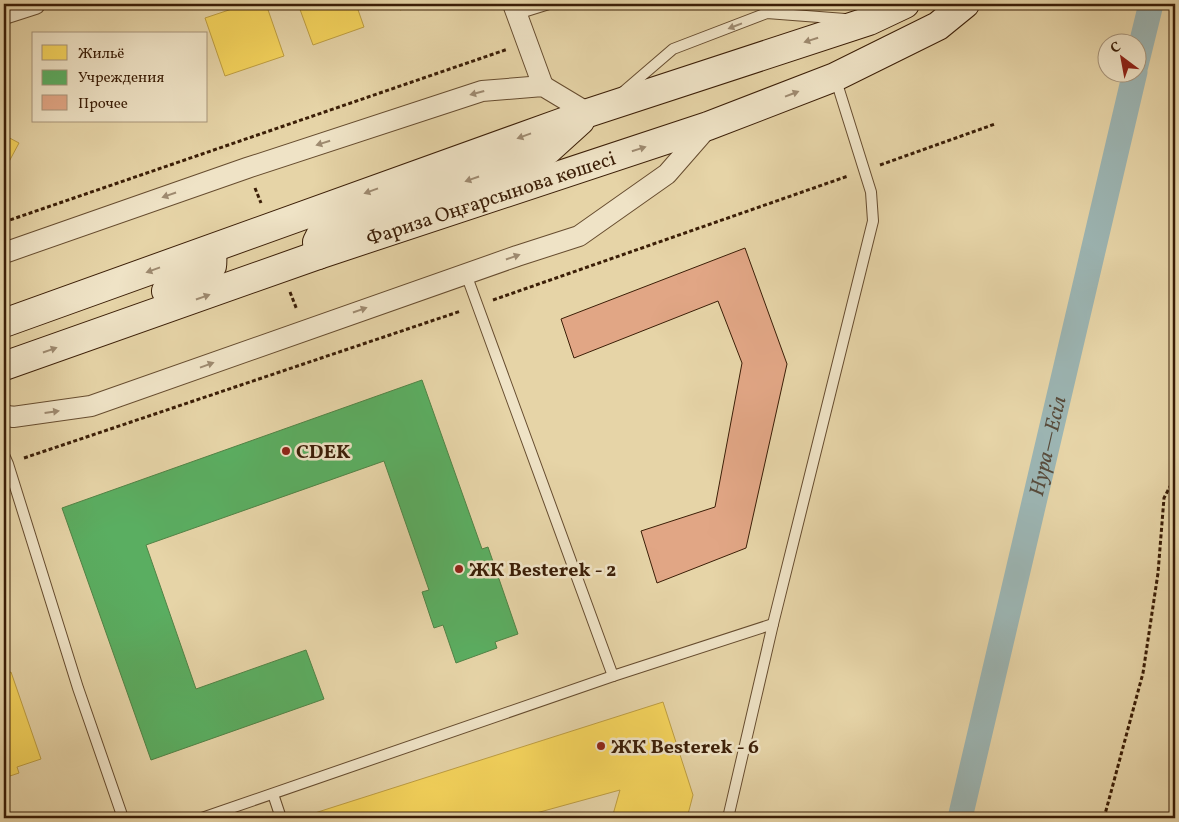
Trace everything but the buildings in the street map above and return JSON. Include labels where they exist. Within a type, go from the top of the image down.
[{"type":"street","points":[[4,14],[35,4]]},
{"type":"street","points":[[4,323],[212,249],[269,226],[597,110],[869,21],[905,4]]},
{"type":"street","name":"Фариза Оңғарсынова көшесі","points":[[4,366],[318,255],[708,126],[835,77],[938,26],[965,4]]},
{"type":"street","points":[[515,9],[543,86]]},
{"type":"street","points":[[4,253],[247,168],[482,91],[543,86],[597,110]]},
{"type":"street","points":[[318,255],[317,242],[321,234],[328,230],[375,211],[534,158],[548,150],[597,110]]},
{"type":"street","points":[[4,415],[13,417],[91,406],[579,236],[667,174],[708,126]]},
{"type":"street","points":[[4,347],[200,278],[208,272],[212,265],[212,249]]},
{"type":"lane","points":[[515,9],[549,4]]},
{"type":"lane","points":[[597,110],[673,49],[768,13],[869,21]]},
{"type":"lane","points":[[728,818],[873,221],[871,192],[835,77]]},
{"type":"lane","points":[[466,274],[613,676]]},
{"type":"lane","points":[[6,459],[78,688],[122,818]]},
{"type":"lane","points":[[202,818],[613,676],[774,624]]},
{"type":"lane","points":[[273,794],[281,818]]},
{"type":"path","points":[[4,222],[527,42]]},
{"type":"path","points":[[6,459],[478,306],[995,124]]},
{"type":"path","points":[[1104,818],[1142,673],[1158,573],[1164,498],[1175,477]]},
{"type":"path","points":[[1174,818],[1175,813]]},
{"type":"waterway","name":"Нура—Есіл","points":[[1144,32],[1151,4]]},
{"type":"waterway","name":"Нура—Есіл","points":[[960,818],[1133,82]]},
{"type":"place","name":"CDEK","points":[[286,451]]},
{"type":"place","name":"ЖК Besterek - 2","points":[[459,569]]},
{"type":"place","name":"ЖК Besterek - 6","points":[[601,746]]}]
